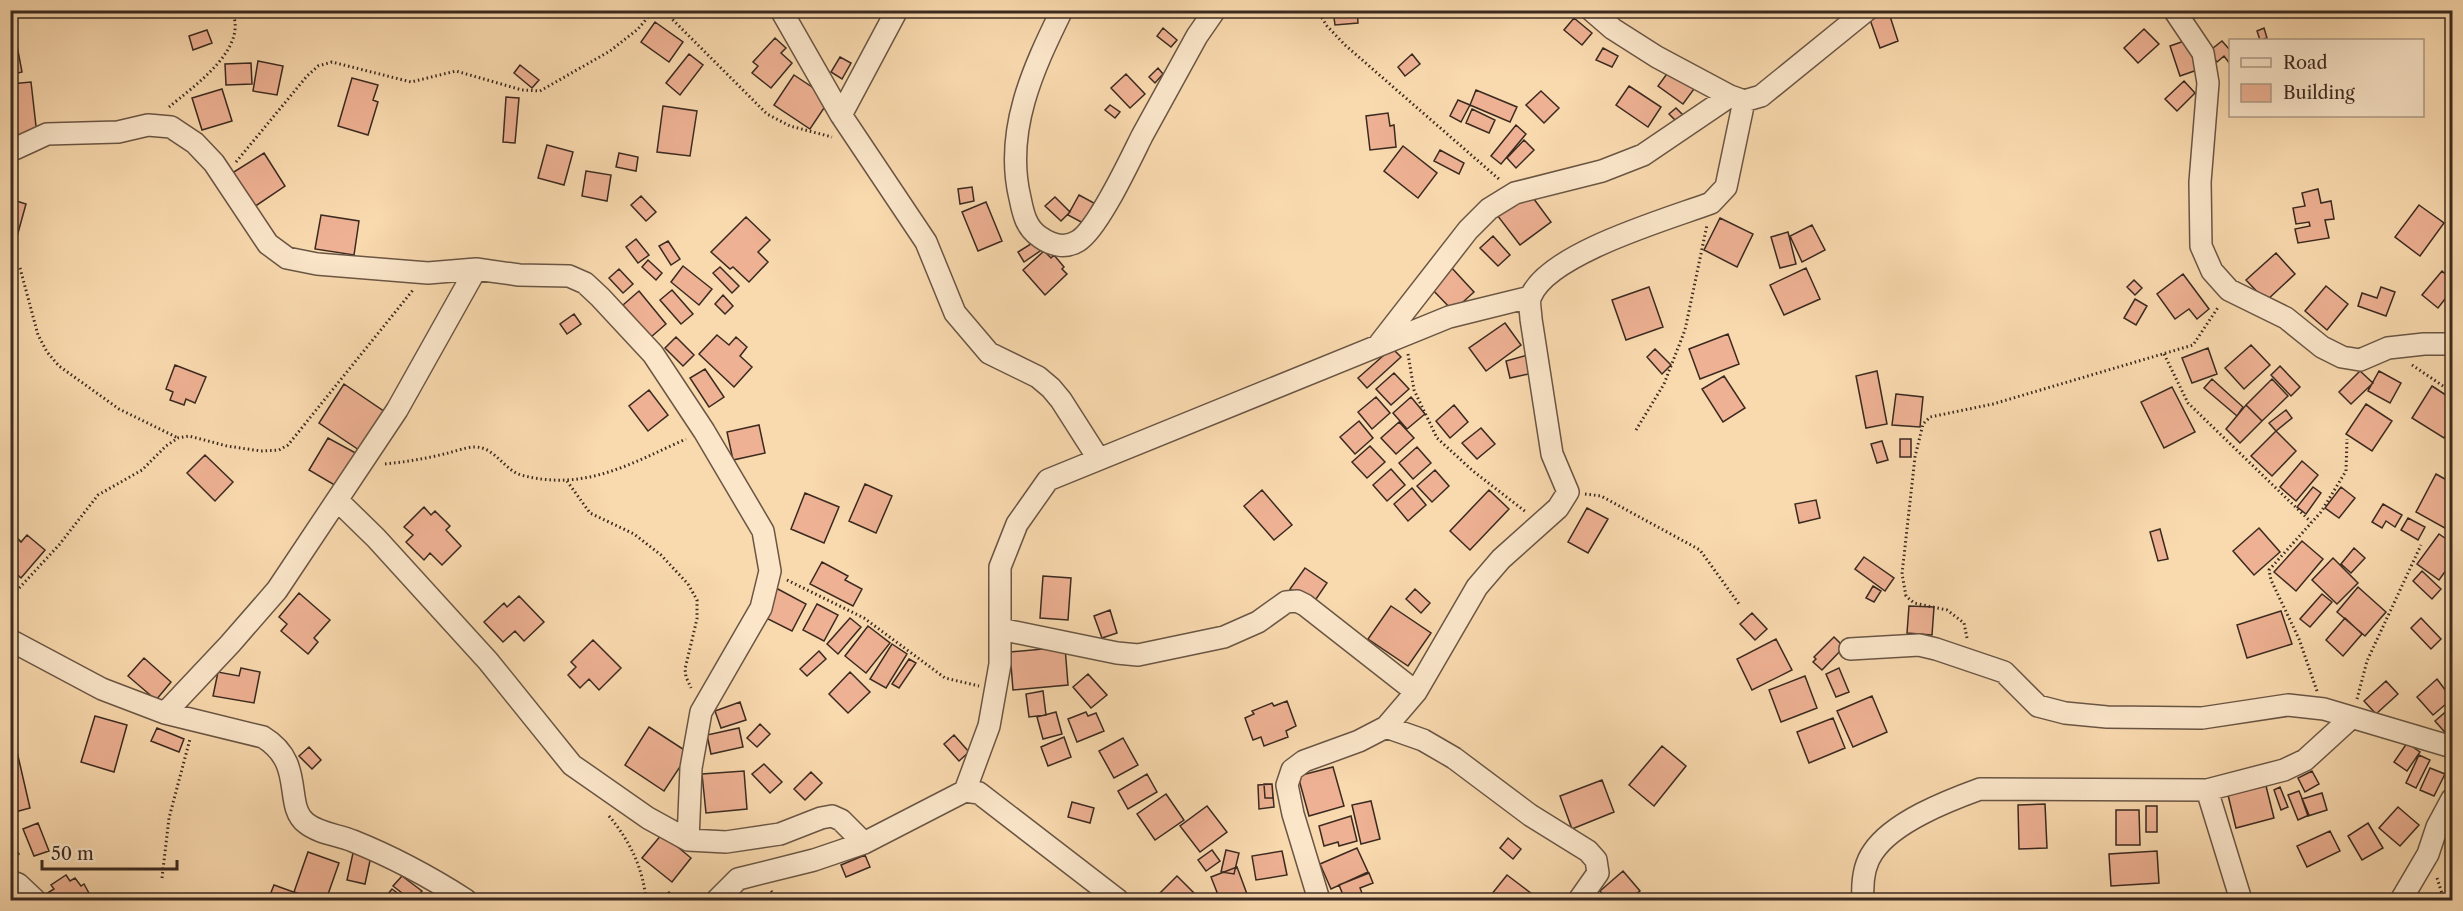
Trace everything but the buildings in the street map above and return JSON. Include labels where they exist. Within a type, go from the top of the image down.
[{"type":"street","points":[[782,10],[841,115],[926,242],[955,313],[989,353],[1038,377],[1051,388],[1098,458]]},
{"type":"street","points":[[841,115],[897,10]]},
{"type":"street","points":[[1062,10],[1044,46],[1024,98],[1015,158],[1015,180],[1025,219],[1034,233],[1050,244],[1065,246],[1079,241],[1101,213],[1197,36],[1215,10]]},
{"type":"street","points":[[1591,10],[1613,30],[1737,99]]},
{"type":"street","points":[[1380,344],[1468,230],[1489,208],[1515,193],[1602,171],[1643,155],[1737,99],[1761,96],[1867,10]]},
{"type":"street","points":[[2174,10],[2203,53],[2208,82],[2200,182],[2201,246],[2212,271],[2229,290],[2286,318],[2322,346],[2342,357],[2360,360],[2388,348],[2452,344]]},
{"type":"street","points":[[965,791],[989,726],[1000,664],[1000,567],[1017,524],[1048,480],[1404,334],[1449,317],[1530,297],[1546,277],[1585,250],[1711,203],[1726,187],[1737,99]]},
{"type":"street","points":[[10,151],[47,134],[118,132],[148,125],[171,127],[195,143],[224,177],[245,212],[268,243],[287,258],[317,264],[428,273],[476,269],[519,275],[569,276],[585,284],[653,354],[704,431],[763,531],[770,571],[761,608],[701,712],[690,768],[688,840]]},
{"type":"street","points":[[165,713],[277,590],[397,411],[476,269]]},
{"type":"street","points":[[1319,900],[1293,814],[1287,785],[1292,770],[1304,761],[1359,741],[1386,727],[1416,692],[1477,587],[1501,559],[1558,508],[1568,492],[1551,454],[1531,319],[1530,297]]},
{"type":"street","points":[[337,500],[376,538],[488,661],[572,765],[648,818],[688,840],[726,842],[756,840],[832,816],[841,820],[864,843]]},
{"type":"street","points":[[1000,629],[1116,653],[1138,655],[1224,637],[1258,622],[1286,602],[1297,601],[1416,692]]},
{"type":"street","points":[[10,640],[102,689],[165,713],[263,737],[276,745],[287,760],[298,814],[304,822],[430,877],[466,900]]},
{"type":"street","points":[[1850,649],[1919,645],[1981,663],[2004,672],[2038,706],[2065,713],[2106,717],[2202,718],[2288,705],[2324,709],[2452,747]]},
{"type":"street","points":[[1863,900],[1862,885],[1866,867],[1872,853],[1882,840],[1909,821],[1955,798],[1980,789],[2207,790],[2284,770],[2305,760],[2351,718]]},
{"type":"street","points":[[1386,727],[1423,740],[1454,758],[1530,815],[1588,851],[1596,860],[1598,873],[1579,900]]},
{"type":"street","points":[[2207,790],[2241,900]]},
{"type":"street","points":[[717,900],[738,879],[814,860],[864,843],[965,791],[979,793],[1119,900]]},
{"type":"street","points":[[2401,900],[2428,854],[2452,799]]},
{"type":"street","points":[[10,881],[18,884],[35,900]]},
{"type":"path","points":[[148,125],[217,64],[231,46],[236,34],[235,16],[231,10]]},
{"type":"path","points":[[224,177],[307,76],[318,66],[332,62],[411,82],[456,71],[522,90],[540,91],[610,51],[638,29],[654,10]]},
{"type":"path","points":[[663,10],[767,114],[790,126],[860,143]]},
{"type":"path","points":[[1317,10],[1327,26],[1346,45],[1515,193]]},
{"type":"path","points":[[1636,430],[1664,384],[1685,330],[1711,203]]},
{"type":"path","points":[[20,268],[38,335],[47,352],[59,366],[119,408],[178,438]]},
{"type":"path","points":[[10,598],[59,545],[98,495],[142,470],[166,446],[178,438],[189,436],[227,446],[261,451],[279,450],[288,445],[428,273]]},
{"type":"path","points":[[1981,663],[1968,644],[1964,623],[1947,610],[1914,603],[1906,596],[1902,574],[1915,457],[1923,424],[1930,417],[1993,404],[2193,345],[2229,290]]},
{"type":"path","points":[[1404,334],[1414,390],[1437,438],[1473,471],[1540,523]]},
{"type":"path","points":[[2388,348],[2452,392]]},
{"type":"path","points":[[2164,354],[2188,403],[2311,522]]},
{"type":"path","points":[[362,466],[410,462],[475,447],[487,449],[518,474],[567,482],[598,476],[625,467],[704,431]]},
{"type":"path","points":[[2324,709],[2299,639],[2271,580],[2269,570],[2321,512],[2346,471],[2347,439]]},
{"type":"path","points":[[567,482],[590,513],[634,534],[661,555],[688,584],[697,600],[697,619],[686,677],[701,712]]},
{"type":"path","points":[[1568,492],[1601,496],[1700,550],[1739,604]]},
{"type":"path","points":[[2351,718],[2367,661],[2421,545]]},
{"type":"path","points":[[770,571],[864,618],[945,678],[995,690]]},
{"type":"path","points":[[162,878],[169,818],[195,720]]},
{"type":"path","points":[[604,810],[635,853],[646,900]]}]
